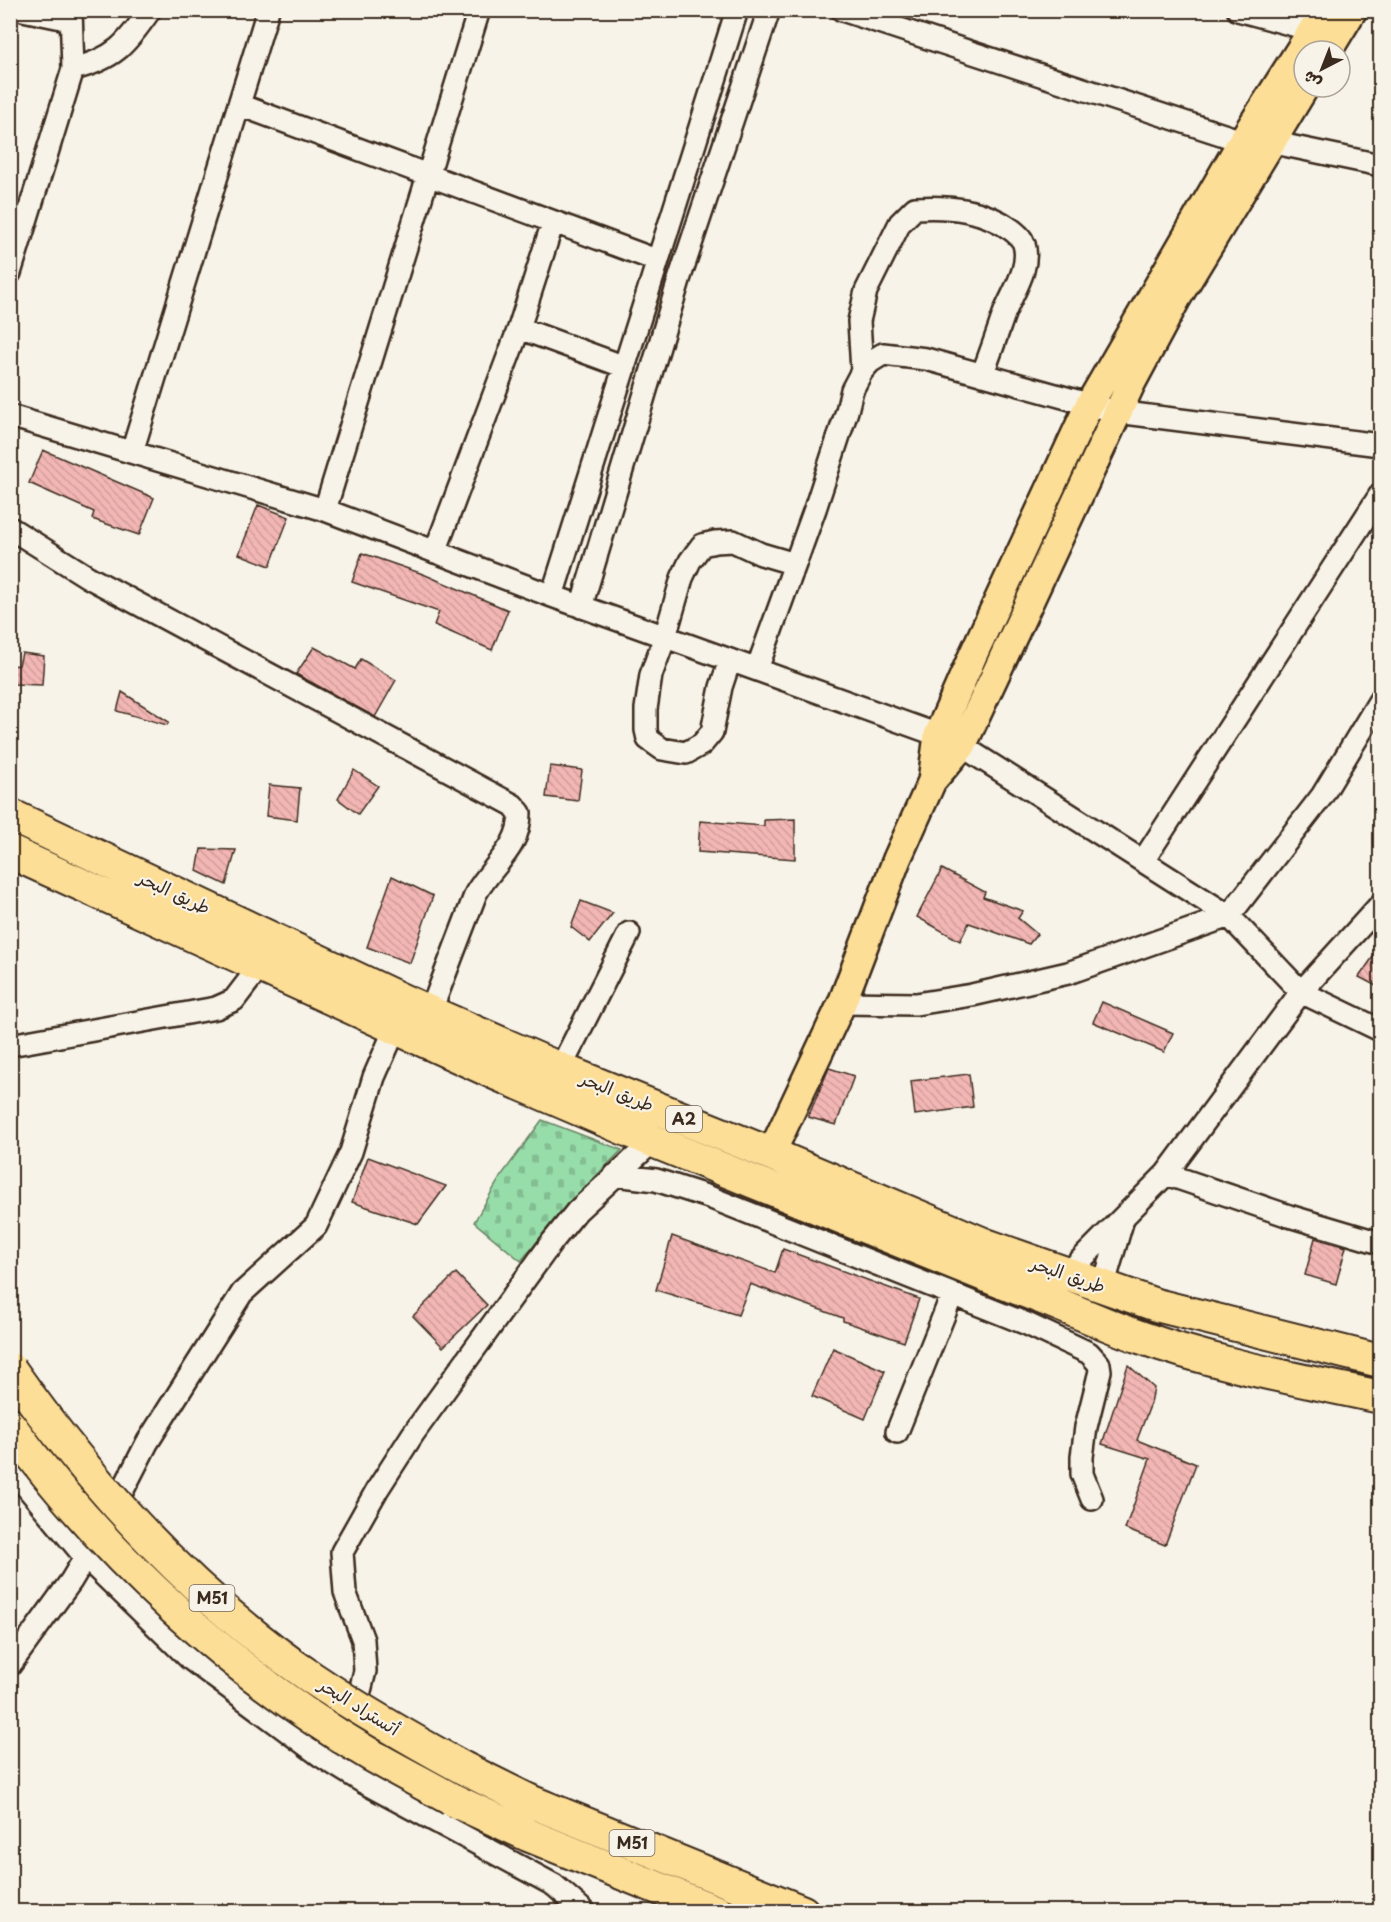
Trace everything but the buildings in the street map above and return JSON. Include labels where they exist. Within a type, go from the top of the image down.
[{"type":"highway","name":"طريق البحر","points":[[10,815],[430,1012],[560,1069],[771,1154],[986,1245],[1065,1275],[1167,1308],[1380,1361]]},
{"type":"highway","name":"طريق البحر","points":[[10,852],[395,1029],[652,1141],[716,1184],[1137,1336],[1201,1355],[1380,1397]]},
{"type":"highway","name":"أتستراد البحر","points":[[10,1369],[51,1427],[109,1497],[171,1562],[238,1622],[310,1676],[386,1726],[532,1802],[802,1911]]},
{"type":"highway","name":"أتستراد البحر","points":[[10,1426],[86,1520],[150,1586],[219,1647],[293,1703],[370,1754],[451,1799],[528,1834],[717,1911]]},
{"type":"main road","points":[[771,1154],[842,1003],[897,859],[950,741],[1089,405],[1242,141],[1322,31],[1353,10]]},
{"type":"main road","points":[[950,741],[1117,412],[1178,298],[1297,99]]},
{"type":"street","points":[[10,273],[73,69],[71,15],[23,10]]},
{"type":"street","points":[[73,69],[93,64],[113,55],[133,36],[150,10]]},
{"type":"street","points":[[132,452],[268,10]]},
{"type":"street","points":[[325,510],[479,10]]},
{"type":"street","points":[[552,596],[626,367],[656,260],[736,10]]},
{"type":"street","points":[[581,607],[679,279],[769,10]]},
{"type":"street","points":[[842,10],[1242,141]]},
{"type":"street","points":[[1238,10],[1322,31]]},
{"type":"street","points":[[240,105],[656,260]]},
{"type":"street","points":[[1270,142],[1380,165]]},
{"type":"street","points":[[862,371],[859,321],[866,291],[900,223],[915,208],[938,206],[975,212],[1003,224],[1019,236],[1024,244],[1021,276],[982,375]]},
{"type":"street","points":[[435,552],[519,328],[553,222]]},
{"type":"street","points":[[519,328],[626,367]]},
{"type":"street","points":[[757,669],[815,509],[852,390],[862,371],[870,362],[884,354],[926,359],[1117,412],[1380,444]]},
{"type":"street","points":[[10,416],[325,510],[581,607],[950,741],[1229,915],[1301,992],[1380,1030]]},
{"type":"street","points":[[1143,861],[1380,495]]},
{"type":"street","points":[[10,528],[88,577],[513,805],[520,813],[520,825],[515,841],[487,875],[476,893],[430,1012]]},
{"type":"street","points":[[730,660],[721,687],[712,732],[702,744],[686,753],[663,750],[648,739],[646,708],[651,675],[682,578],[690,561],[702,545],[733,541],[761,554],[795,564]]},
{"type":"street","points":[[842,1003],[916,1004],[972,995],[1068,973],[1229,915],[1322,796],[1380,700]]},
{"type":"street","points":[[1065,1275],[1124,1219],[1166,1174],[1301,992],[1380,905]]},
{"type":"street","points":[[560,1069],[629,933]]},
{"type":"street","points":[[10,1045],[216,1008],[234,1000],[260,966]]},
{"type":"street","points":[[10,1665],[71,1581],[106,1523],[147,1443],[242,1293],[316,1226],[351,1152],[374,1077],[395,1029]]},
{"type":"street","points":[[321,1756],[353,1719],[364,1671],[363,1640],[345,1592],[342,1552],[377,1490],[413,1434],[552,1242],[576,1211],[652,1141]]},
{"type":"street","points":[[1166,1174],[1289,1216],[1380,1243]]},
{"type":"street","points":[[615,1175],[716,1184],[952,1295],[1071,1343],[1089,1353],[1096,1359],[1100,1371],[1086,1427],[1082,1474],[1092,1499]]},
{"type":"street","points":[[1103,1287],[1124,1219]]},
{"type":"street","points":[[897,1432],[952,1295]]},
{"type":"street","points":[[10,1467],[85,1557],[189,1658],[321,1756],[363,1782],[554,1885],[585,1911]]},
{"type":"green space","points":[[542,1120],[622,1150],[570,1202],[521,1261],[474,1222],[501,1176]]}]
